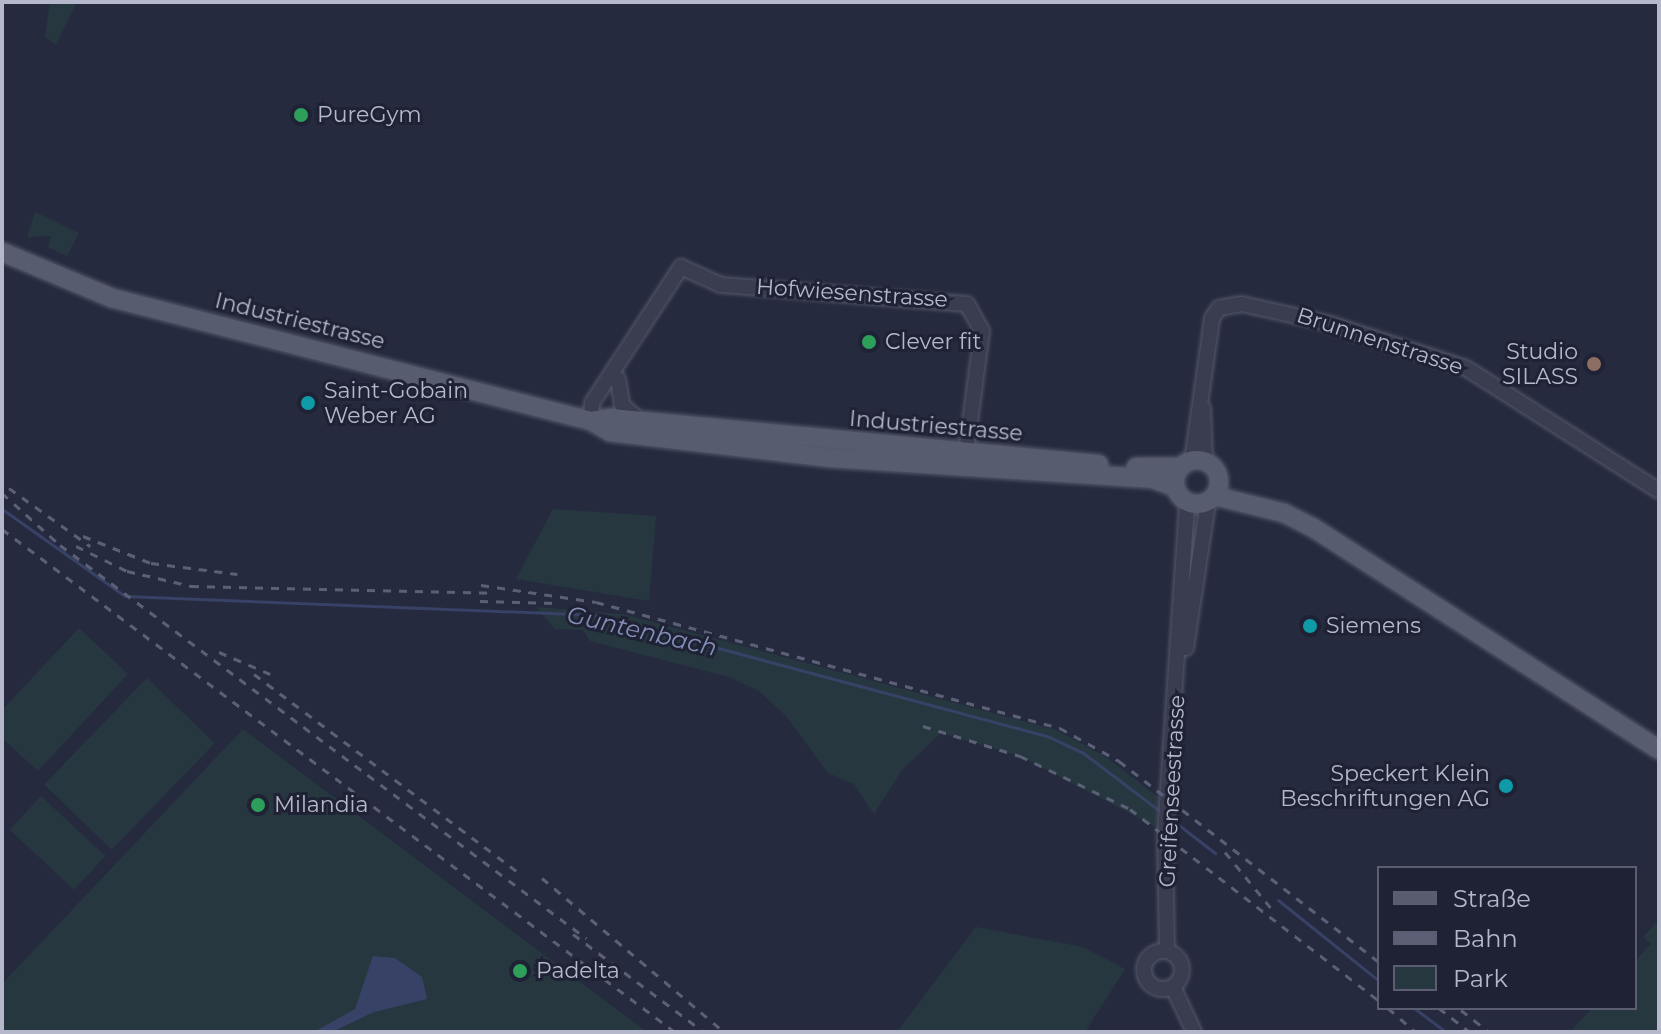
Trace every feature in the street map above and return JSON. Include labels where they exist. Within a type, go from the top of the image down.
[{"type":"main road","name":"Industriestrasse","points":[[2,252],[112,298],[591,421],[643,422],[966,453],[1193,463]]},
{"type":"main road","name":"Industriestrasse","points":[[591,421],[610,432],[831,458],[1153,479],[1175,487]]},
{"type":"main road","points":[[1214,492],[1193,463],[1175,487],[1187,502],[1214,492],[1284,513],[1659,750]]},
{"type":"street","points":[[591,421],[592,403],[681,267]]},
{"type":"street","points":[[591,421],[681,267]]},
{"type":"street","name":"Hofwiesenstrasse","points":[[681,267],[721,285],[967,304],[982,331],[966,453]]},
{"type":"street","name":"Brunnenstrasse","points":[[1193,463],[1214,313],[1230,304],[1277,309],[1466,368],[1659,491]]},
{"type":"street","points":[[618,379],[622,405],[643,422]]},
{"type":"street","name":"Greifenseestrasse","points":[[1178,679],[1188,640],[1214,492]]},
{"type":"street","name":"Greifenseestrasse","points":[[1167,951],[1165,827],[1178,679],[1187,502]]},
{"type":"street","points":[[1180,622],[1188,640]]},
{"type":"street","points":[[1173,987],[1160,989],[1145,977],[1148,958],[1167,951],[1181,964],[1173,987],[1194,1032]]},
{"type":"green space","points":[[50,2],[77,2],[56,45],[45,37]]},
{"type":"green space","points":[[35,212],[79,233],[67,256],[48,247],[51,236],[27,237]]},
{"type":"green space","points":[[553,509],[656,516],[649,601],[516,579]]},
{"type":"green space","points":[[536,607],[623,614],[1056,730],[1106,757],[1158,797],[1156,827],[1020,756],[941,733],[902,770],[874,814],[854,784],[828,773],[786,716],[759,691],[729,677],[590,641],[583,630],[555,629]]},
{"type":"green space","points":[[79,628],[128,674],[38,771],[2,738],[2,710]]},
{"type":"green space","points":[[147,678],[215,743],[112,850],[44,784]]},
{"type":"green space","name":"Milandia","points":[[243,729],[647,1032],[2,1032],[2,984]]},
{"type":"green space","points":[[41,796],[105,856],[74,890],[10,830]]},
{"type":"green space","points":[[1659,870],[1659,1032],[1570,1032],[1590,1010],[1637,1010],[1637,959],[1651,944],[1643,937],[1658,921]]},
{"type":"green space","points":[[976,927],[1083,947],[1125,969],[1085,1032],[897,1032]]},
{"type":"water","points":[[373,956],[395,958],[422,977],[427,999],[374,1012],[332,1032],[314,1032],[355,1009]]},
{"type":"waterway","name":"Guntenbach","points":[[2,509],[125,596],[595,615],[1047,736],[1082,752],[1161,812]]},
{"type":"waterway","name":"Guntenbach","points":[[1171,819],[1215,853]]},
{"type":"waterway","name":"Guntenbach","points":[[1278,900],[1377,979]]},
{"type":"waterway","name":"Guntenbach","points":[[1417,1010],[1446,1032]]},
{"type":"railway","points":[[9,488],[90,546]]},
{"type":"railway","points":[[2,493],[60,545],[586,938]]},
{"type":"railway","points":[[2,529],[675,1032]]},
{"type":"railway","points":[[83,536],[151,563],[237,574]]},
{"type":"railway","points":[[76,546],[127,571],[191,586],[493,593]]},
{"type":"railway","points":[[481,585],[596,602],[1060,728],[1119,761],[1377,960]]},
{"type":"railway","points":[[480,601],[556,603]]},
{"type":"railway","points":[[219,652],[270,674]]},
{"type":"railway","points":[[254,674],[519,873]]},
{"type":"railway","points":[[923,726],[1020,756],[1130,809],[1377,999]]},
{"type":"railway","points":[[1225,852],[1271,908]]},
{"type":"railway","points":[[542,878],[724,1032]]},
{"type":"railway","points":[[573,934],[704,1032]]},
{"type":"railway","points":[[1390,1010],[1416,1032]]},
{"type":"railway","points":[[1442,1010],[1470,1032]]},
{"type":"railway","points":[[1461,1010],[1489,1032]]},
{"type":"place","name":"PureGym","points":[[301,115]]},
{"type":"place","name":"Clever fit","points":[[869,342]]},
{"type":"place","name":"Studio SILASS","points":[[1594,364]]},
{"type":"place","name":"Saint-Gobain Weber AG","points":[[308,403]]},
{"type":"place","name":"Siemens","points":[[1310,626]]},
{"type":"place","name":"Speckert Klein Beschriftungen AG","points":[[1506,786]]},
{"type":"place","name":"Milandia","points":[[258,805]]},
{"type":"place","name":"Padelta","points":[[520,971]]}]
